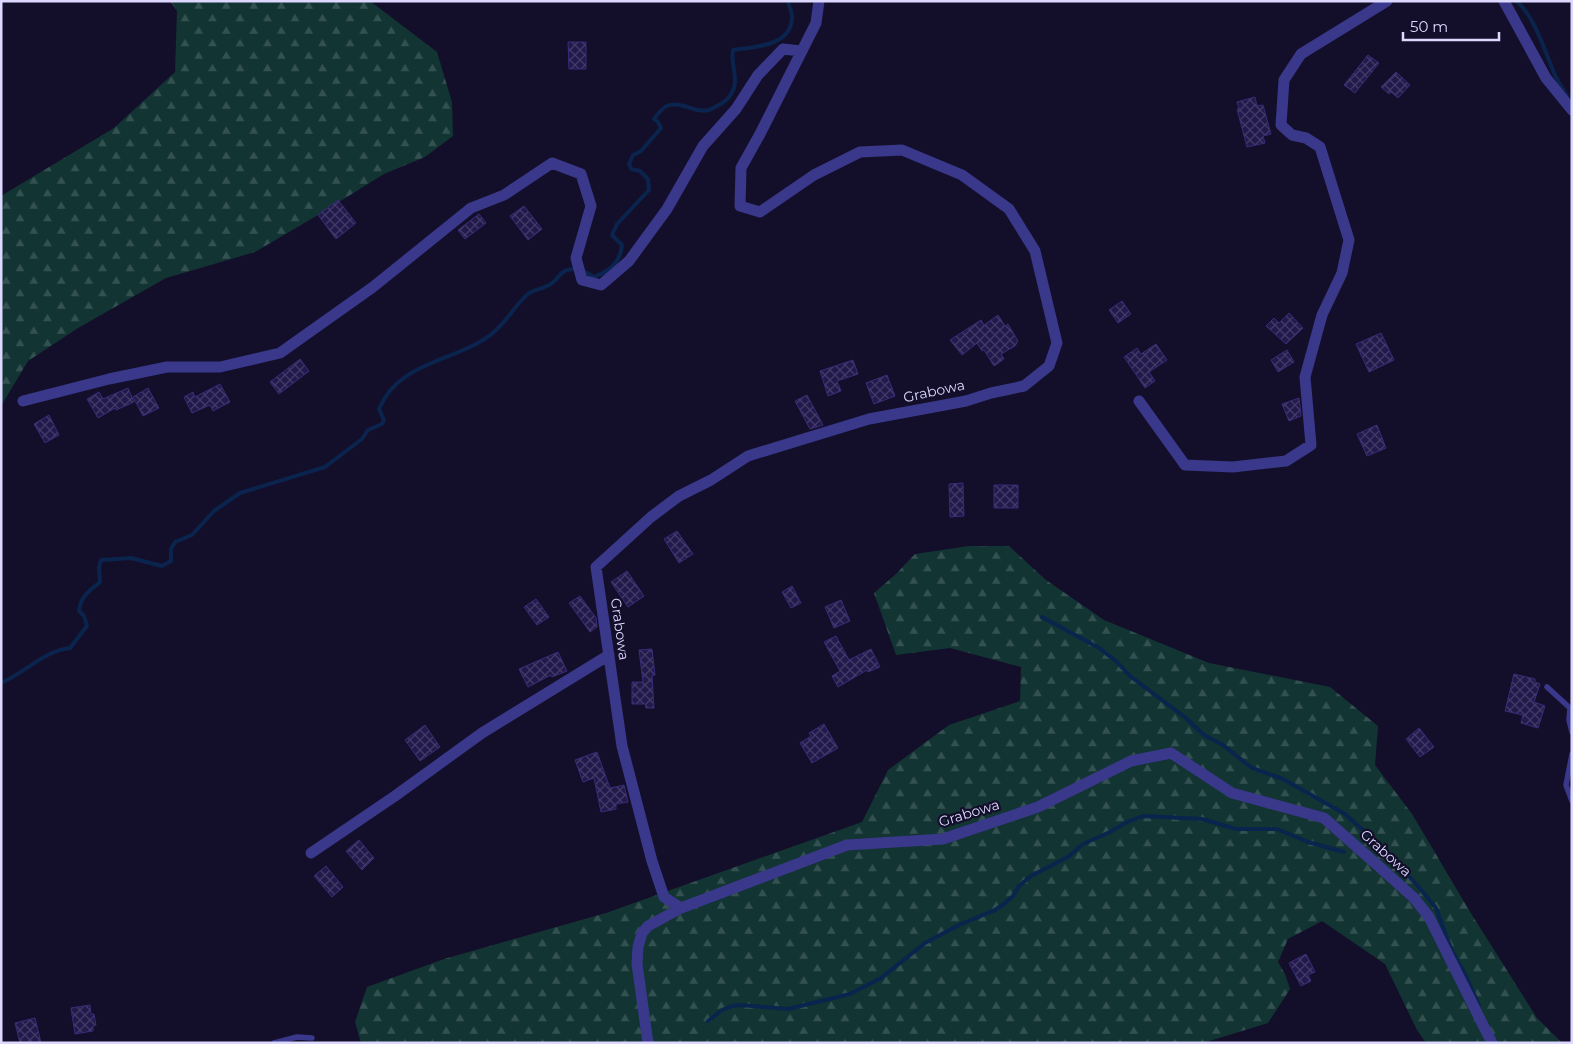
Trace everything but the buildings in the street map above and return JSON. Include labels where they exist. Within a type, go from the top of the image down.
[{"type":"street","name":"Grabowa","points":[[819,1],[816,23],[760,134],[740,168],[740,206],[760,212],[814,175],[860,152],[902,150],[962,175],[1009,210],[1035,251],[1057,343],[1049,366],[1024,386],[966,400],[869,419],[748,456],[711,480],[679,496],[651,517],[596,567],[622,746],[652,861],[664,897],[681,908],[848,845],[943,839],[1038,807],[1131,761],[1171,753],[1232,793],[1324,818],[1414,898],[1429,917],[1492,1043]]},
{"type":"street","points":[[1139,401],[1185,465],[1233,467],[1286,461],[1311,445],[1305,377],[1322,315],[1342,273],[1348,240],[1320,147],[1306,138],[1292,134],[1281,124],[1284,80],[1301,54],[1387,1]]},
{"type":"street","points":[[1504,1],[1546,78],[1572,110]]},
{"type":"street","points":[[23,401],[109,379],[167,367],[220,367],[280,353],[373,288],[470,208],[504,195],[552,163],[582,174],[591,206],[576,258],[582,280],[601,285],[634,254],[667,209],[703,146],[736,109],[758,75],[783,50],[801,51]]},
{"type":"street","points":[[311,853],[395,796],[482,733],[609,655]]},
{"type":"street","points":[[648,1043],[637,964],[638,947],[642,932],[648,926],[681,908]]},
{"type":"lane","points":[[1547,687],[1570,708],[1569,720],[1572,732]]},
{"type":"lane","points":[[1572,754],[1566,785],[1572,801]]},
{"type":"lane","points":[[274,1043],[297,1037],[312,1038]]},
{"type":"green space","points":[[170,1],[370,1],[437,52],[452,102],[453,136],[425,157],[384,174],[255,252],[166,278],[78,328],[28,361],[1,406],[1,196],[114,128],[175,72],[177,11]]},
{"type":"green space","points":[[969,546],[1009,546],[1046,580],[1104,620],[1209,663],[1330,687],[1378,726],[1375,765],[1412,814],[1472,915],[1537,1018],[1562,1043],[1426,1043],[1417,1030],[1385,964],[1322,921],[1288,939],[1278,962],[1285,974],[1290,989],[1268,1023],[1203,1043],[361,1043],[355,1022],[367,987],[444,959],[606,913],[862,822],[888,770],[949,725],[1020,701],[1021,667],[950,648],[896,655],[874,593],[915,554]]},
{"type":"waterway","points":[[585,272],[594,277],[600,275],[613,266],[619,257],[622,245],[612,235],[617,224],[649,190],[648,179],[640,171],[631,169],[629,164],[633,155],[641,151],[661,128],[654,119],[655,117],[667,106],[678,105],[704,111],[710,110],[726,100],[732,93],[735,83],[732,60],[733,50],[771,43],[786,34],[792,17],[788,1]]},
{"type":"waterway","points":[[1517,1],[1530,17],[1556,78],[1567,96]]},
{"type":"waterway","points":[[1,683],[51,653],[70,648],[87,626],[84,616],[79,611],[80,606],[86,594],[100,582],[99,567],[101,560],[131,558],[162,566],[171,561],[171,549],[175,542],[192,535],[214,511],[240,493],[325,467],[362,439],[368,430],[382,424],[384,420],[379,409],[389,393],[401,380],[431,363],[480,342],[499,328],[528,294],[549,285],[563,272],[573,269]]},
{"type":"waterway","points":[[1042,617],[1099,648],[1117,662],[1130,676],[1186,718],[1204,735],[1223,745],[1252,768],[1283,779],[1345,814],[1373,839],[1379,850],[1395,861],[1436,908],[1451,949],[1479,1005]]},
{"type":"waterway","points":[[708,1021],[722,1010],[732,1006],[788,1009],[850,994],[881,978],[925,943],[959,925],[995,910],[1013,896],[1019,886],[1031,876],[1068,857],[1083,844],[1143,816],[1202,819],[1236,829],[1277,829],[1308,842],[1344,852]]}]
